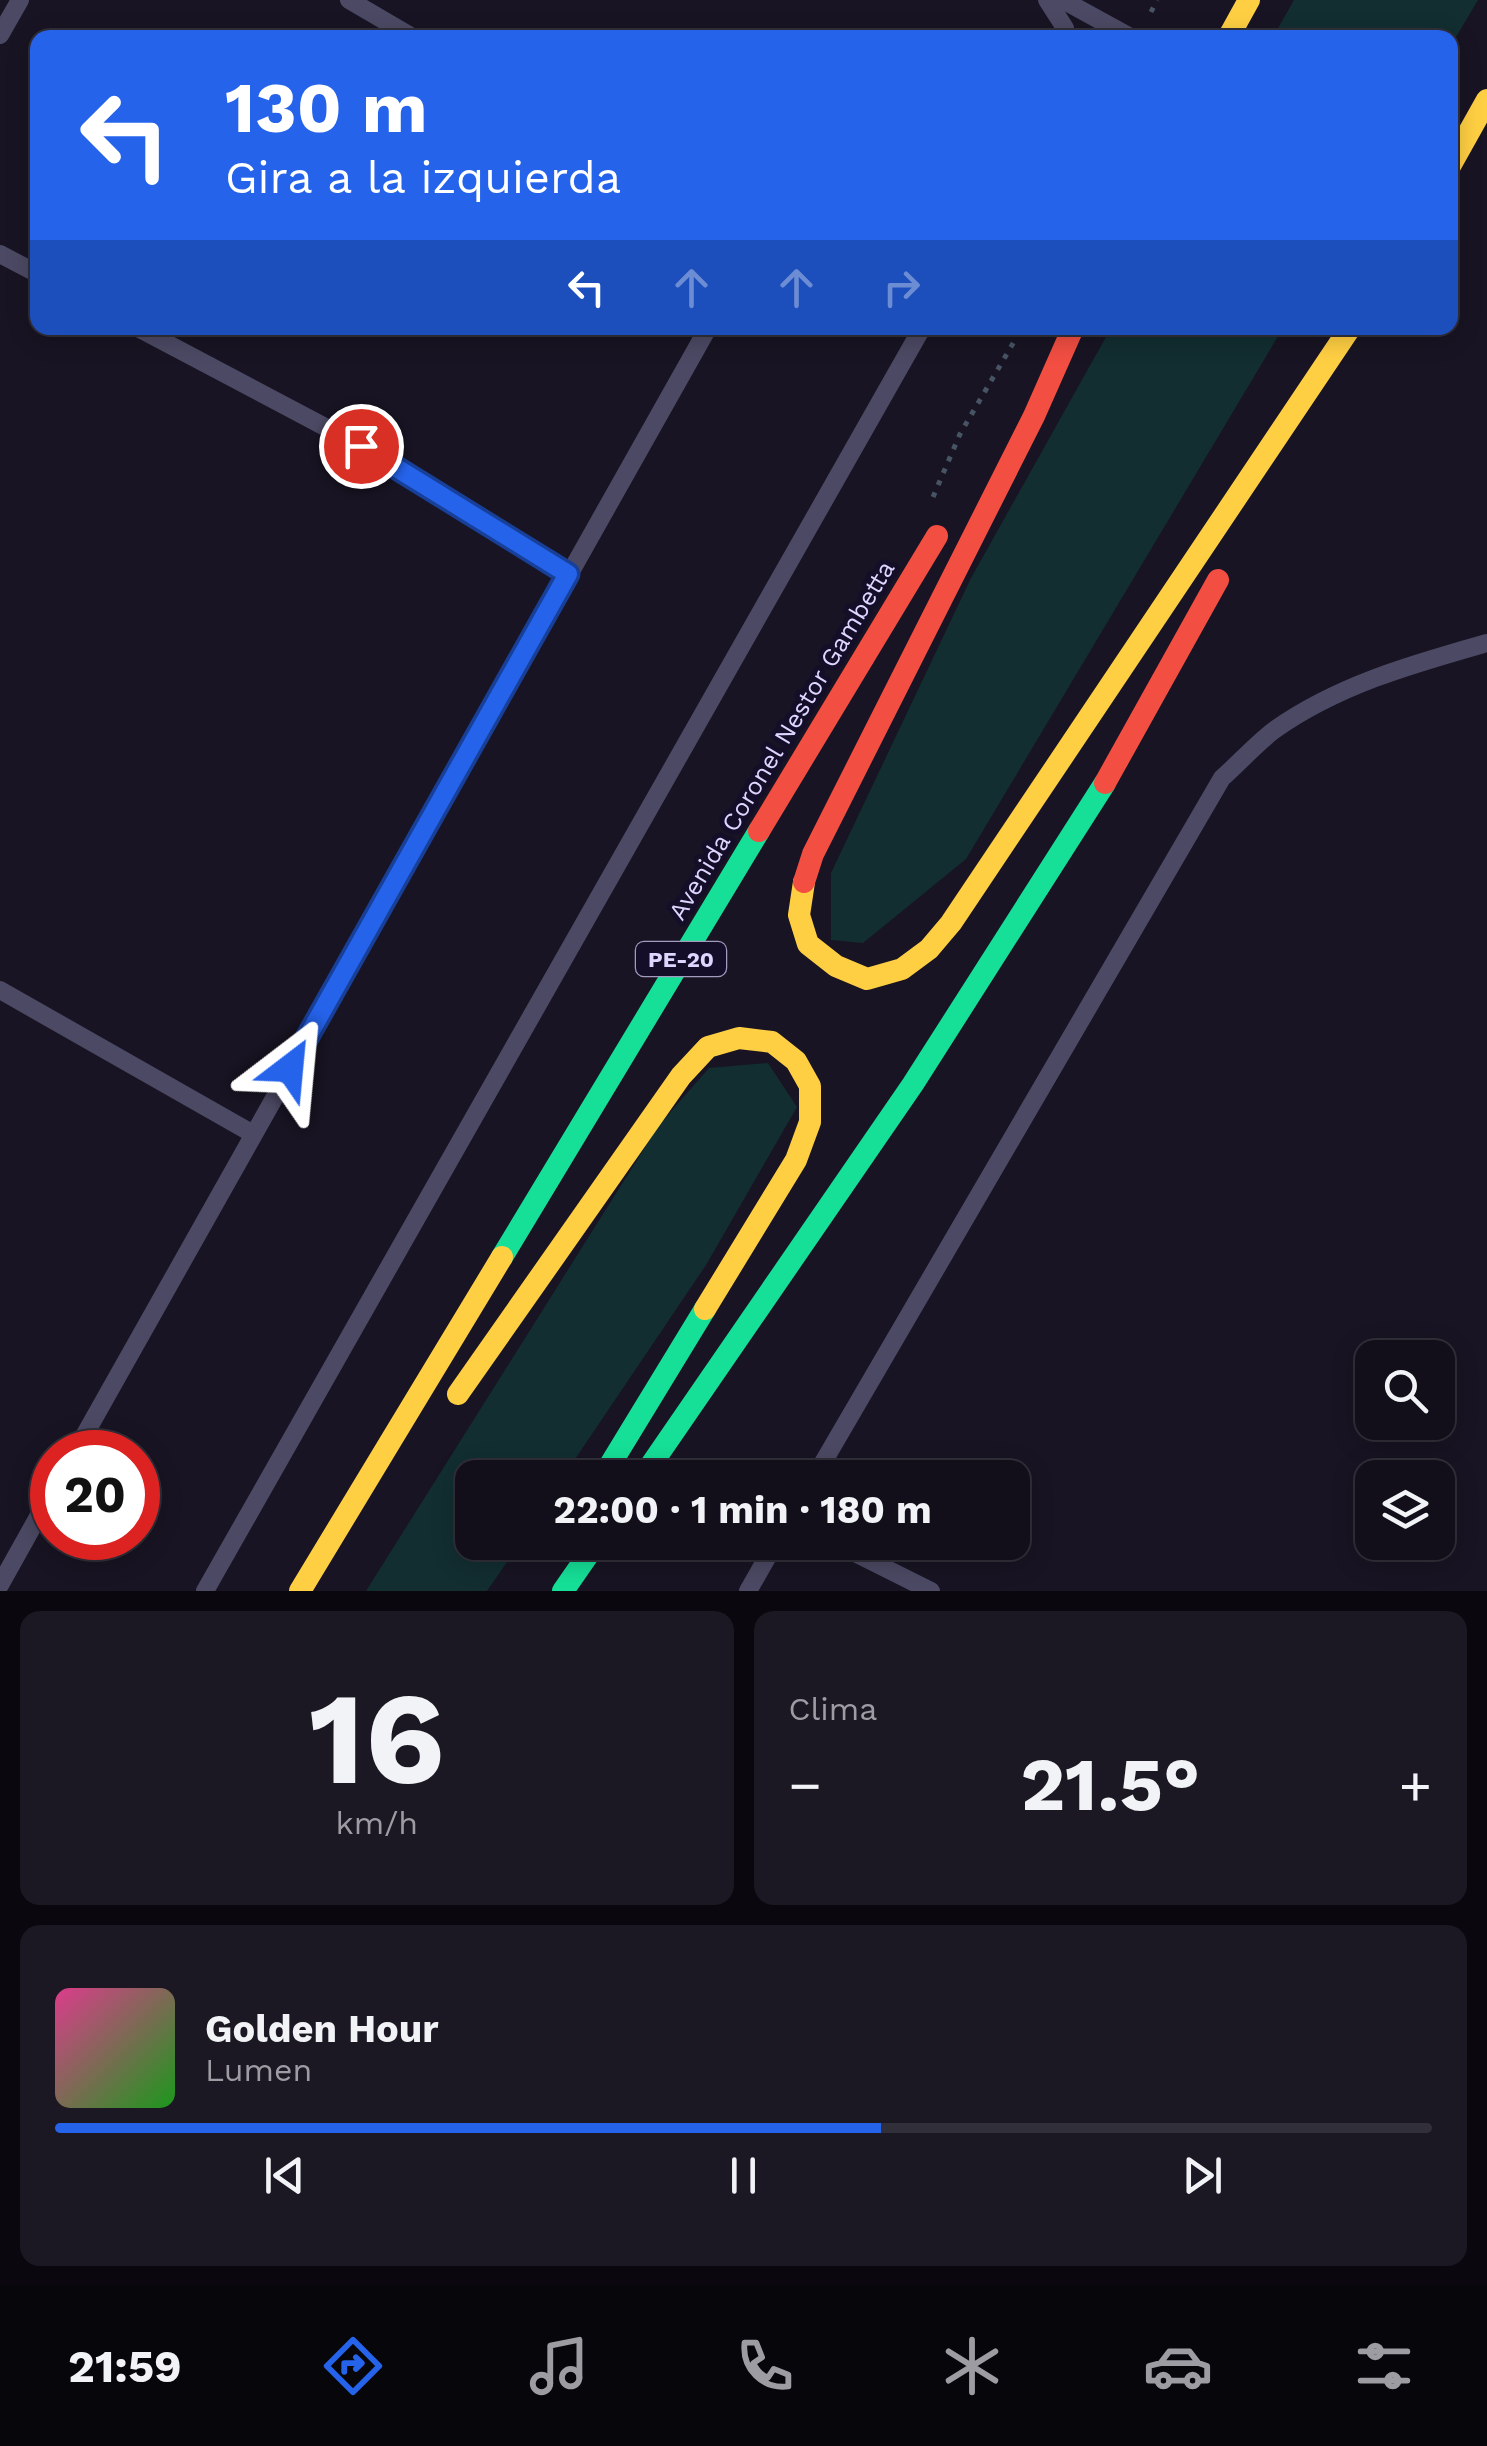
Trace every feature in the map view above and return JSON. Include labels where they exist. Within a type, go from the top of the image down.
[{"type":"highway","points":[[1233,30],[1250,0]]},
{"type":"highway","points":[[1458,152],[1487,100]]},
{"type":"highway","points":[[1010,413],[1058,335]]},
{"type":"highway","points":[[1070,335],[1034,416],[814,854],[803,885],[798,916],[808,944],[836,966],[867,979],[902,969],[929,949],[951,924],[1345,335]]},
{"type":"highway","points":[[1272,484],[1356,335]]},
{"type":"highway","name":"Avenida Coronel Nestor Gambetta","points":[[300,1591],[949,515]]},
{"type":"highway","points":[[654,1460],[913,1084],[1106,781],[1233,554]]},
{"type":"highway","points":[[444,1408],[469,1379],[681,1076],[708,1047],[739,1038],[772,1042],[796,1060],[810,1086],[810,1122],[796,1160],[613,1460]]},
{"type":"highway","points":[[352,1504],[418,1436]]},
{"type":"highway","points":[[564,1591],[585,1560]]},
{"type":"lane","points":[[0,35],[20,0]]},
{"type":"lane","points":[[349,0],[400,30]]},
{"type":"lane","points":[[1047,0],[1065,30]]},
{"type":"lane","points":[[1063,0],[1117,30]]},
{"type":"lane","points":[[0,254],[30,270]]},
{"type":"lane","points":[[151,335],[361,446],[568,574]]},
{"type":"lane","points":[[86,1430],[704,335]]},
{"type":"lane","points":[[205,1591],[918,335]]},
{"type":"lane","points":[[824,1460],[1222,778],[1272,732],[1322,701],[1392,670],[1487,643]]},
{"type":"lane","points":[[0,990],[253,1134]]},
{"type":"lane","points":[[0,1585],[30,1531]]},
{"type":"lane","points":[[748,1591],[766,1560]]},
{"type":"lane","points":[[869,1560],[931,1591]]},
{"type":"path","points":[[1151,12],[1157,0]]},
{"type":"green space","points":[[1294,0],[1478,0],[1458,34],[1458,30],[1277,30]]},
{"type":"green space","points":[[1107,335],[1279,335],[966,859],[863,943],[831,940],[831,873],[971,578]]},
{"type":"green space","points":[[768,1063],[797,1107],[706,1265],[574,1460],[455,1460],[455,1560],[508,1560],[487,1591],[366,1591],[659,1125],[709,1068]]},
{"type":"traffic: fast","points":[[654,1460],[913,1084],[1105,783]]},
{"type":"traffic: fast","points":[[502,1257],[759,831]]},
{"type":"traffic: fast","points":[[613,1460],[705,1309]]},
{"type":"traffic: fast","points":[[563,1591],[585,1560]]},
{"type":"traffic: slow","points":[[1232,30],[1249,0]]},
{"type":"traffic: slow","points":[[1458,152],[1487,100]]},
{"type":"traffic: slow","points":[[804,882],[799,915],[808,944],[836,966],[867,979],[902,969],[929,949],[951,923],[1345,335]]},
{"type":"traffic: slow","points":[[458,1394],[681,1076],[708,1047],[739,1038],[772,1042],[796,1061],[810,1086],[810,1122],[796,1160],[705,1309]]},
{"type":"traffic: slow","points":[[300,1591],[502,1257]]},
{"type":"traffic: jam","points":[[804,882],[813,854],[1034,416],[1070,335]]},
{"type":"traffic: jam","points":[[759,831],[937,536]]},
{"type":"traffic: jam","points":[[1105,783],[1218,580]]},
{"type":"route","points":[[290,1068],[568,574],[361,446]]}]
